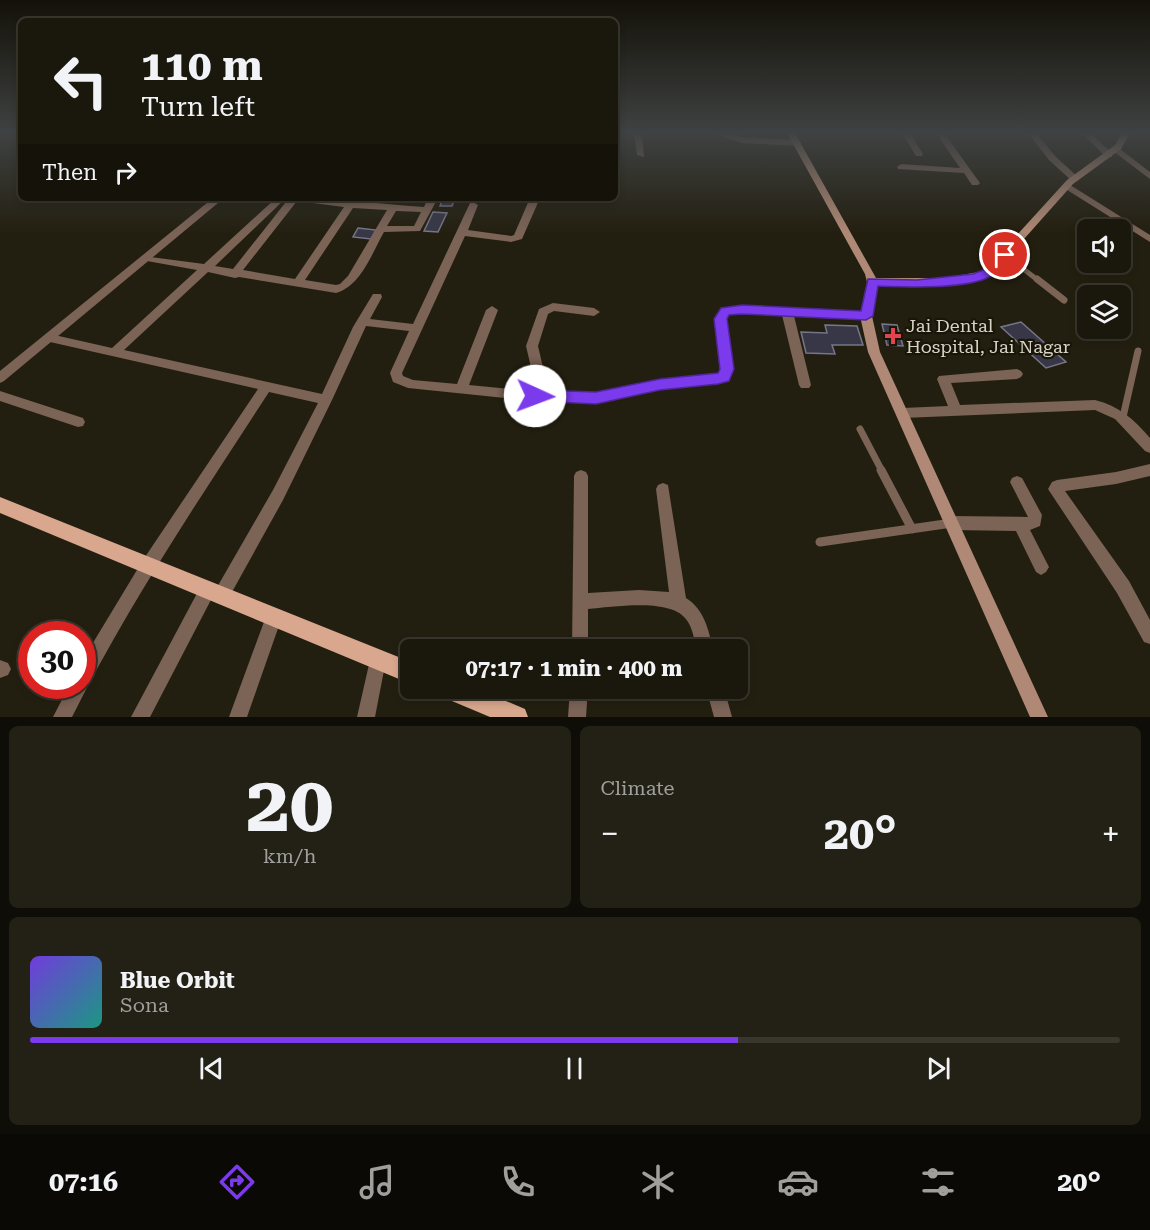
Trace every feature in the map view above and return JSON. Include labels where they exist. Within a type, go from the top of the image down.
[{"type":"main road","points":[[811,166],[854,243],[872,282],[866,316],[874,352],[1039,717]]},
{"type":"main road","points":[[872,282],[917,284],[974,278],[988,273],[1071,183],[1093,166]]},
{"type":"main road","points":[[0,505],[400,669]]},
{"type":"main road","points":[[474,699],[517,717]]},
{"type":"street","points":[[907,166],[967,171]]},
{"type":"street","points":[[964,166],[975,183]]},
{"type":"street","points":[[1058,166],[1071,183],[1150,239]]},
{"type":"street","points":[[1135,166],[1150,176]]},
{"type":"street","points":[[0,378],[215,201]]},
{"type":"street","points":[[114,352],[278,201]]},
{"type":"street","points":[[235,274],[294,201]]},
{"type":"street","points":[[319,201],[392,209],[427,210]]},
{"type":"street","points":[[381,229],[417,229],[432,201]]},
{"type":"street","points":[[463,233],[511,239],[518,237],[534,201]]},
{"type":"street","points":[[298,283],[350,205]]},
{"type":"street","points":[[473,205],[463,233],[415,328],[396,373],[396,379],[412,385],[535,396],[596,398],[660,384],[724,377],[727,369],[721,314],[732,310],[866,316]]},
{"type":"street","points":[[147,258],[336,289],[344,287],[352,278],[392,209]]},
{"type":"street","points":[[140,717],[278,495],[326,400],[359,327],[377,297]]},
{"type":"street","points":[[535,396],[539,376],[532,346],[543,312],[553,307],[594,312]]},
{"type":"street","points":[[461,389],[492,310]]},
{"type":"street","points":[[787,312],[805,385]]},
{"type":"street","points":[[363,322],[415,328]]},
{"type":"street","points":[[50,338],[326,400]]},
{"type":"street","points":[[956,411],[943,379],[1017,374]]},
{"type":"street","points":[[96,654],[147,565],[266,387]]},
{"type":"street","points":[[0,396],[78,422]]},
{"type":"street","points":[[903,413],[1095,405],[1112,410],[1123,417],[1150,447]]},
{"type":"street","points":[[1150,470],[1116,478],[1057,486],[1055,489],[1123,587],[1150,636]]},
{"type":"street","points":[[580,476],[580,639]]},
{"type":"street","points":[[952,523],[1020,524],[1035,521],[1035,515],[1017,482]]},
{"type":"street","points":[[663,489],[678,601]]},
{"type":"street","points":[[1020,524],[1041,567]]},
{"type":"street","points":[[582,601],[635,599],[678,601],[690,609],[699,626],[702,639]]},
{"type":"street","points":[[238,717],[274,617]]},
{"type":"street","points":[[366,717],[378,660]]},
{"type":"street","points":[[62,717],[71,699]]},
{"type":"street","points":[[578,717],[579,699]]},
{"type":"street","points":[[718,699],[723,717]]},
{"type":"lane","points":[[1005,255],[1064,300]]},
{"type":"lane","points":[[1123,417],[1138,351]]},
{"type":"lane","points":[[860,429],[912,529]]},
{"type":"lane","points":[[820,542],[952,523]]},
{"type":"building","points":[[442,201],[454,201],[452,206],[440,206]]},
{"type":"building","points":[[433,212],[447,213],[438,232],[424,231]]},
{"type":"building","points":[[358,228],[376,230],[371,239],[353,237]]},
{"type":"building","points":[[1021,322],[1066,362],[1046,368],[1001,327]]},
{"type":"building","points":[[882,324],[897,325],[903,346],[887,345]]},
{"type":"building","points":[[825,325],[857,326],[863,345],[832,345],[835,354],[806,353],[801,332],[827,333]]},
{"type":"place","name":"Jai Dental Hospital, Jai Nagar","points":[[893,336]]},
{"type":"route","points":[[535,396],[596,398],[660,384],[718,379],[724,377],[727,369],[720,319],[721,314],[725,311],[742,309],[866,316],[872,282],[917,284],[974,278],[988,273],[1005,255]]}]
